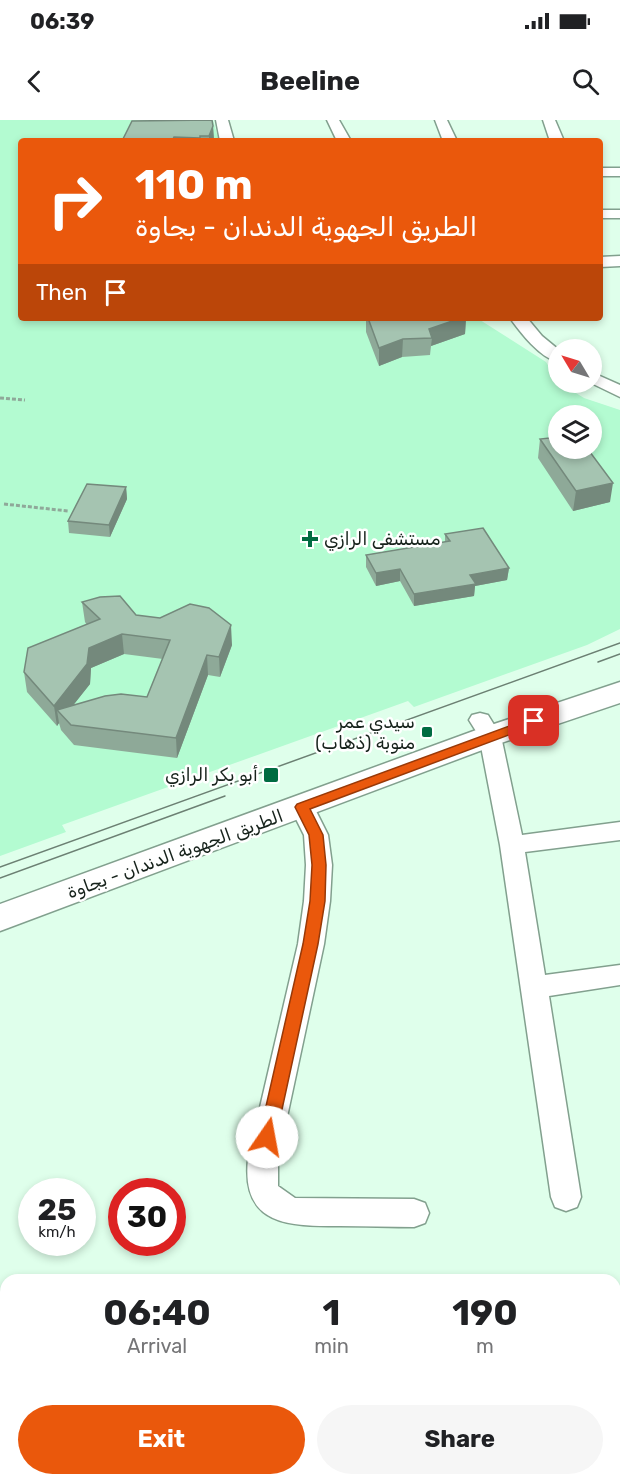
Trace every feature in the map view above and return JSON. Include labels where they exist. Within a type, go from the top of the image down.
[{"type":"main road","name":"الطريق الجهوية الدندان - بجاوة","points":[[0,918],[302,807],[485,728],[564,687],[620,672]]},
{"type":"main road","name":"الطريق الجهوية الدندان - بجاوة","points":[[0,896],[485,728],[620,692]]},
{"type":"street","points":[[222,120],[226,138]]},
{"type":"street","points":[[333,120],[342,138]]},
{"type":"street","points":[[441,120],[449,138]]},
{"type":"street","points":[[549,120],[556,138]]},
{"type":"street","points":[[603,172],[620,172]]},
{"type":"street","points":[[603,214],[620,214]]},
{"type":"street","points":[[603,262],[620,261]]},
{"type":"street","points":[[521,321],[548,349]]},
{"type":"street","points":[[602,383],[620,392]]},
{"type":"street","points":[[485,728],[512,845],[566,1197]]},
{"type":"street","points":[[302,807],[316,835],[319,865],[318,901],[311,944],[263,1158],[262,1188],[269,1199],[280,1208],[295,1212],[414,1213]]},
{"type":"street","points":[[512,845],[620,831]]},
{"type":"street","points":[[535,987],[620,975]]},
{"type":"path","points":[[0,398],[25,400]]},
{"type":"path","points":[[4,504],[68,511]]},
{"type":"green space","name":"مستشفى الرازي","points":[[0,120],[213,120],[218,138],[18,138],[18,321],[482,321],[546,362],[548,393],[576,393],[620,410],[620,629],[587,645],[414,707],[408,701],[62,825],[66,832],[0,856]]},
{"type":"building","points":[[212,120],[213,126],[209,136],[200,136],[200,138],[124,138],[132,121]]},
{"type":"building","points":[[369,321],[452,321],[429,329],[432,338],[403,339],[379,348]]},
{"type":"building","points":[[548,438],[548,451],[540,439]]},
{"type":"building","points":[[554,459],[595,459],[613,483],[576,491]]},
{"type":"building","points":[[87,484],[126,487],[109,525],[68,521]]},
{"type":"building","points":[[483,528],[509,568],[470,575],[476,584],[414,594],[400,569],[376,573],[366,555],[450,541],[445,534]]},
{"type":"building","points":[[120,596],[136,615],[160,618],[190,604],[209,608],[231,625],[219,657],[207,655],[176,738],[71,725],[57,710],[105,696],[121,694],[147,697],[170,640],[122,634],[89,648],[87,664],[54,706],[24,672],[28,648],[100,619],[82,602],[100,597]]},
{"type":"tram line","points":[[0,867],[620,643]]},
{"type":"tram line","points":[[598,662],[620,654]]},
{"type":"tram line","points":[[0,878],[225,796]]},
{"type":"place","name":"مستشفى الرازي","points":[[310,539]]},
{"type":"place","name":"سيدي عمر منوبة (ذهاب)","points":[[427,732]]},
{"type":"place","name":"أبو بكر الرازي","points":[[271,775]]},
{"type":"route","points":[[267,1137],[311,944],[318,901],[319,865],[316,835],[302,807],[534,721]]}]
